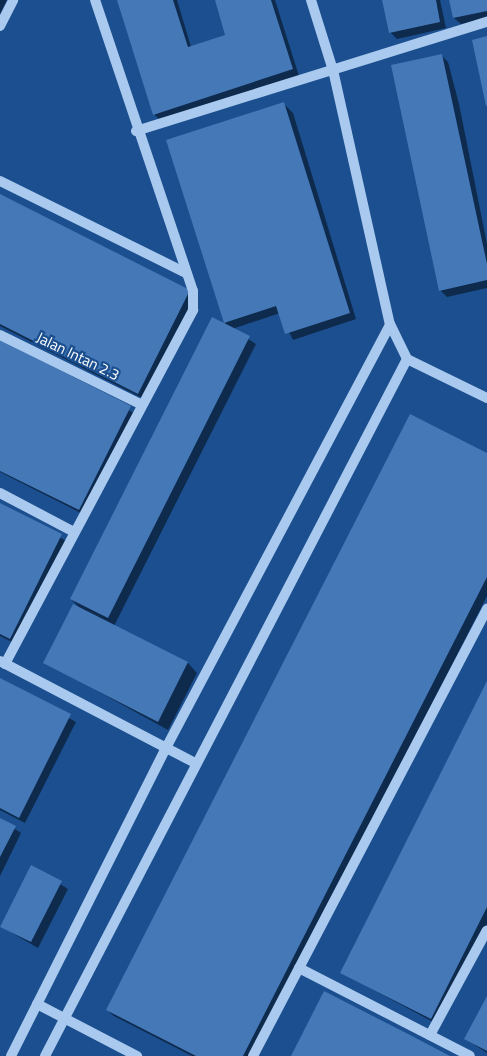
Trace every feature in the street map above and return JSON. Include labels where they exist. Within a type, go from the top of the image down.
[{"type":"street","points":[[0,26],[13,0]]},
{"type":"street","points":[[95,0],[136,131],[186,273],[194,299],[193,310],[2,662],[167,746],[195,763]]},
{"type":"street","points":[[311,0],[333,70],[390,324],[407,359],[487,398]]},
{"type":"street","points":[[136,131],[487,22]]},
{"type":"street","points":[[0,181],[186,273]]},
{"type":"street","points":[[11,1056],[167,746],[390,324]]},
{"type":"street","name":"Jalan Intan 2.3","points":[[0,335],[142,405]]},
{"type":"street","points":[[45,1056],[66,1019],[195,763],[407,359]]},
{"type":"street","points":[[0,493],[74,532]]},
{"type":"street","points":[[253,1056],[487,609]]},
{"type":"street","points":[[430,1035],[487,930]]},
{"type":"street","points":[[299,968],[470,1056]]},
{"type":"street","points":[[37,1004],[137,1056]]},
{"type":"building","points":[[117,0],[173,0],[188,47],[225,35],[215,0],[271,0],[293,69],[153,115]]},
{"type":"building","points":[[382,0],[436,0],[440,22],[389,33]]},
{"type":"building","points":[[449,0],[487,0],[487,11],[453,18]]},
{"type":"building","points":[[487,36],[487,105],[486,106],[472,40]]},
{"type":"building","points":[[442,54],[487,264],[487,280],[439,291],[391,65]]},
{"type":"building","points":[[284,102],[350,313],[285,334],[276,306],[224,323],[166,140]]},
{"type":"building","points":[[0,194],[190,290],[138,394],[0,324]]},
{"type":"building","points":[[212,317],[250,336],[108,618],[70,599]]},
{"type":"building","points":[[0,340],[131,406],[79,510],[0,471]]},
{"type":"building","points":[[410,414],[487,453],[487,577],[243,1056],[196,1056],[106,1010]]},
{"type":"building","points":[[0,503],[62,534],[10,639],[0,634]]},
{"type":"building","points":[[73,604],[188,662],[158,722],[43,663]]},
{"type":"building","points":[[0,678],[71,714],[19,818],[0,808]]},
{"type":"building","points":[[487,681],[487,907],[431,1019],[340,973]]},
{"type":"building","points":[[0,818],[16,826],[0,857]]},
{"type":"building","points":[[31,865],[62,881],[31,942],[0,927]]},
{"type":"building","points":[[324,991],[410,1035],[450,1056],[291,1056]]},
{"type":"building","points":[[487,996],[487,1051],[464,1039]]}]
